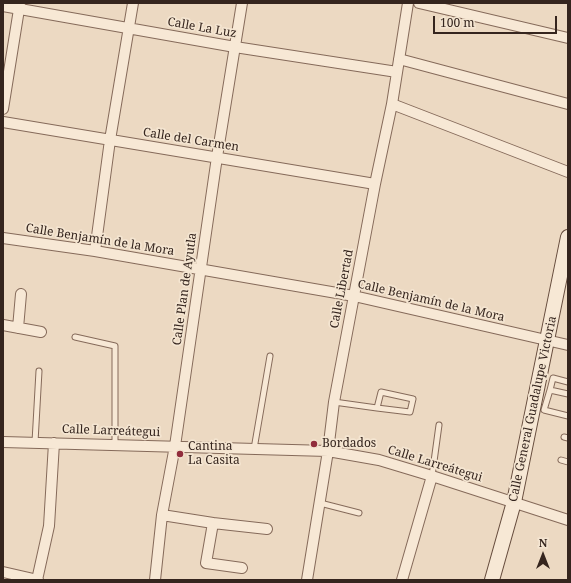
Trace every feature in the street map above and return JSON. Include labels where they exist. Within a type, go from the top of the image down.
[{"type":"street","points":[[95,251],[110,140],[130,29],[133,3]]},
{"type":"street","name":"Calle Plan de Ayutla","points":[[155,580],[162,515],[175,446],[217,158],[242,3]]},
{"type":"street","name":"Calle Libertad","points":[[307,580],[328,451],[334,402],[375,184],[392,104],[408,3]]},
{"type":"street","points":[[420,3],[568,38]]},
{"type":"street","name":"Calle La Luz","points":[[3,6],[20,6],[130,29],[397,72]]},
{"type":"street","points":[[3,109],[20,6]]},
{"type":"street","points":[[399,59],[568,104]]},
{"type":"street","points":[[392,104],[568,172]]},
{"type":"street","name":"Calle del Carmen","points":[[3,122],[375,184]]},
{"type":"street","name":"Calle Benjamín de la Mora","points":[[3,238],[95,251],[354,296],[568,345]]},
{"type":"street","name":"Calle General Guadalupe Victoria","points":[[492,580],[542,397],[547,341],[568,238]]},
{"type":"street","points":[[18,328],[21,294]]},
{"type":"street","points":[[3,325],[41,332]]},
{"type":"street","name":"Calle Larreátegui","points":[[3,442],[328,451],[379,460],[568,520]]},
{"type":"street","points":[[3,572],[22,578],[38,580],[49,526],[54,443]]},
{"type":"street","points":[[402,580],[432,476]]},
{"type":"street","points":[[162,515],[267,529]]},
{"type":"street","points":[[213,523],[206,563],[242,568]]},
{"type":"lane","points":[[75,337],[115,346],[115,445]]},
{"type":"lane","points":[[254,449],[270,356]]},
{"type":"lane","points":[[35,442],[39,371]]},
{"type":"lane","points":[[568,382],[553,378],[550,390],[542,397],[544,410],[568,416]]},
{"type":"lane","points":[[550,390],[568,394]]},
{"type":"lane","points":[[334,402],[377,408],[410,412],[413,399],[381,392],[377,408]]},
{"type":"lane","points":[[432,476],[439,425]]},
{"type":"lane","points":[[560,460],[568,462]]},
{"type":"lane","points":[[320,502],[359,513]]},
{"type":"place","name":"Bordados","points":[[314,444]]},
{"type":"place","name":"Cantina La Casita","points":[[180,454]]}]
